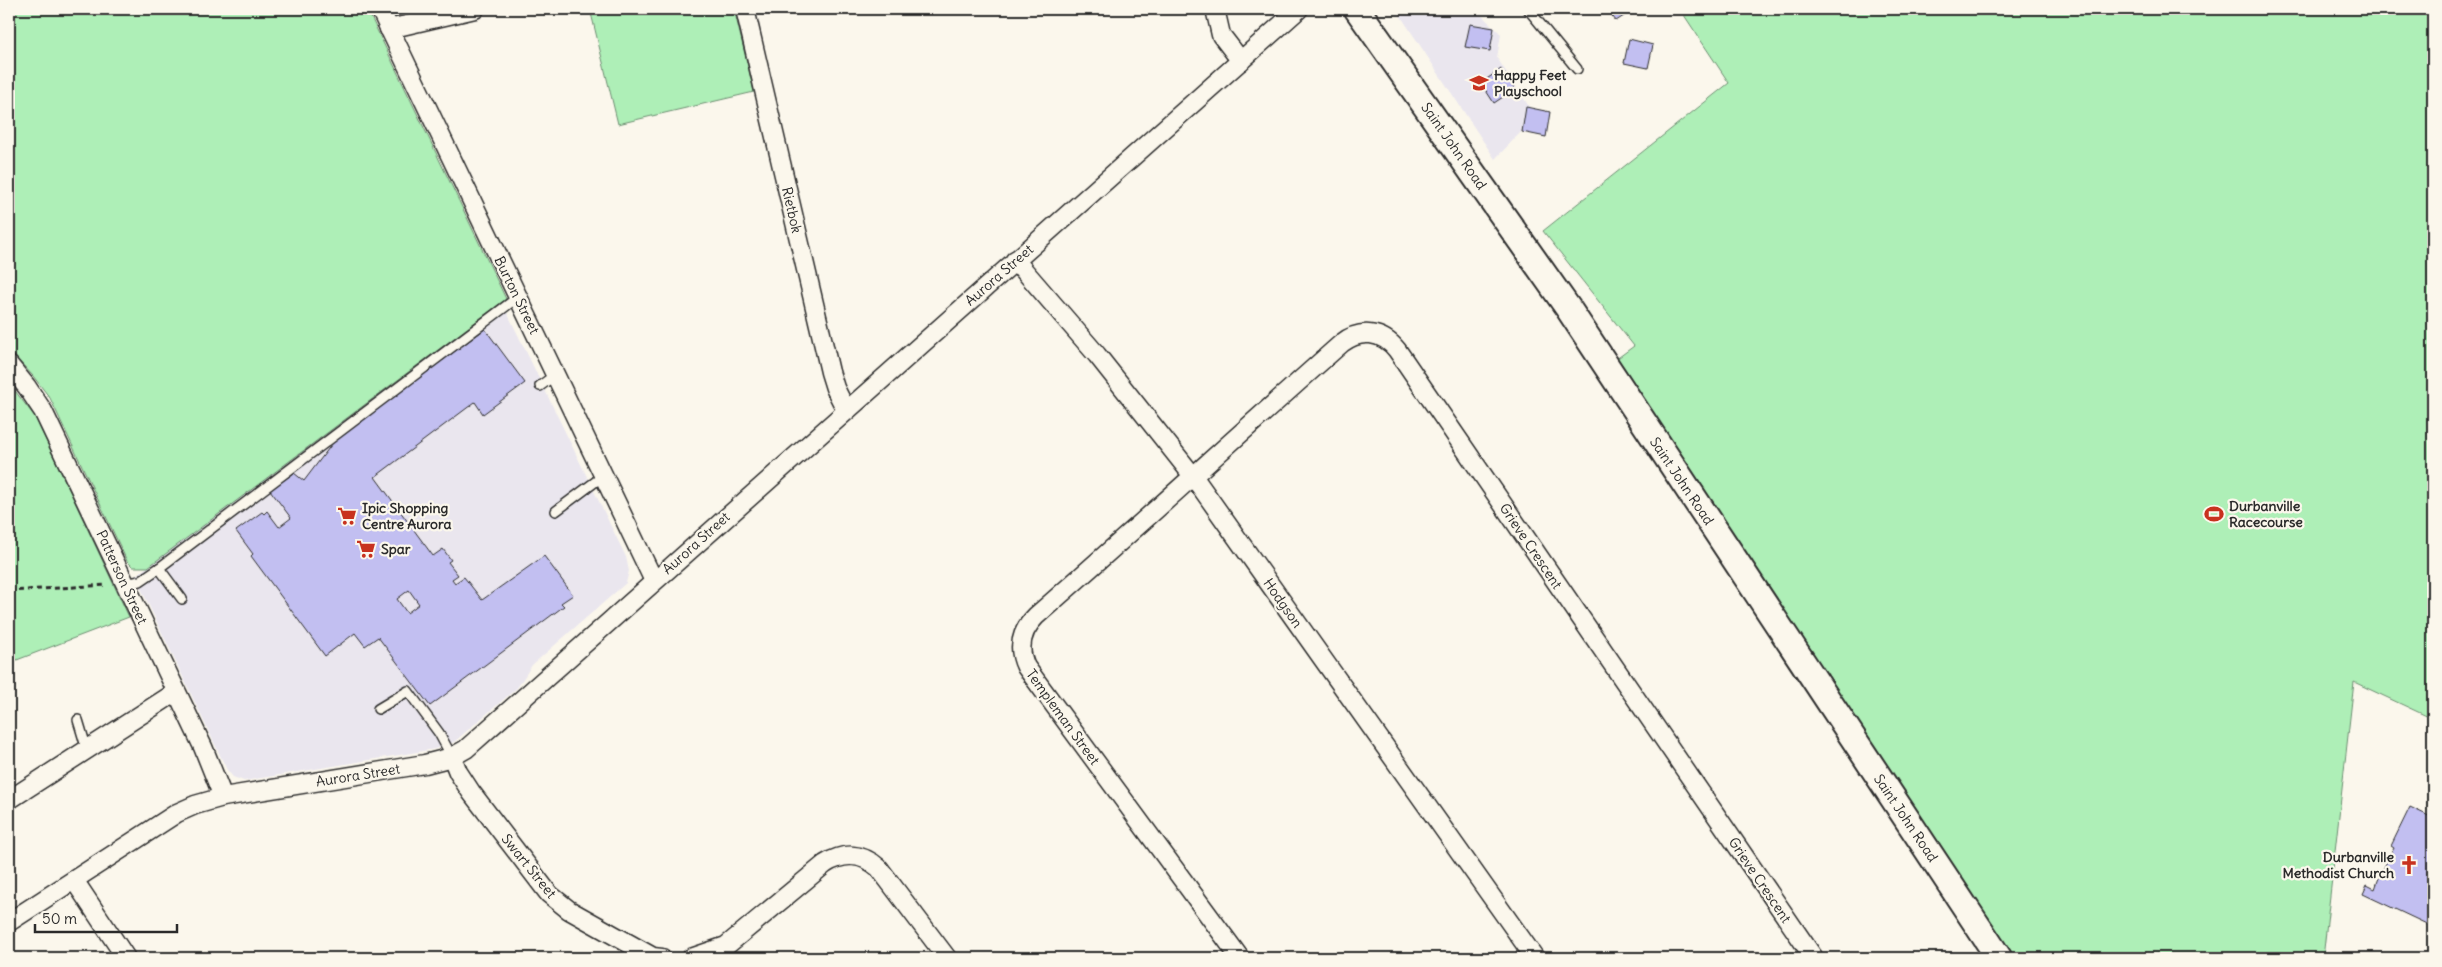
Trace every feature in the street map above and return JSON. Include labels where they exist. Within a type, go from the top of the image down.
[{"type":"main road","name":"Saint John Road","points":[[1357,9],[1568,308],[1999,958]]},
{"type":"street","name":"Burton Street","points":[[380,9],[654,581]]},
{"type":"street","points":[[389,29],[475,9]]},
{"type":"street","name":"Rietbok","points":[[745,9],[830,372],[835,388],[846,410]]},
{"type":"street","points":[[1215,9],[1221,35],[1241,61]]},
{"type":"street","name":"Aurora Street","points":[[9,922],[176,813],[195,805],[223,797],[425,764],[452,756],[466,749],[1299,9]]},
{"type":"street","name":"Hodgson","points":[[1015,260],[1098,355],[1193,476],[1535,958]]},
{"type":"street","name":"Grieve Crescent","points":[[1193,476],[1350,337],[1369,334],[1378,335],[1392,344],[1814,958]]},
{"type":"street","name":"Patterson Street","points":[[9,365],[28,386],[43,411],[176,692],[223,797]]},
{"type":"street","name":"Templeman Street","points":[[1193,476],[1030,622],[1022,637],[1021,652],[1026,667],[1240,958]]},
{"type":"street","points":[[9,800],[176,692]]},
{"type":"street","name":"Swart Street","points":[[452,756],[458,772],[471,792],[549,894],[578,915],[652,957],[662,958]]},
{"type":"street","points":[[691,958],[726,946],[825,864],[833,859],[852,855],[867,859],[879,868],[947,958]]},
{"type":"street","points":[[74,880],[126,958]]},
{"type":"lane","points":[[1528,9],[1577,69]]},
{"type":"lane","points":[[125,584],[140,581],[159,568],[518,297]]},
{"type":"lane","points":[[540,386],[555,375]]},
{"type":"lane","points":[[556,511],[604,476]]},
{"type":"lane","points":[[159,568],[182,599]]},
{"type":"lane","points":[[378,709],[408,691],[439,733],[452,756]]},
{"type":"lane","points":[[78,720],[87,750]]},
{"type":"path","points":[[9,590],[74,585],[125,584]]},
{"type":"shaded area","name":"Happy Feet Playschool","points":[[1396,9],[1475,9],[1501,34],[1497,58],[1530,108],[1550,112],[1546,137],[1521,132],[1495,159]]},
{"type":"shaded area","points":[[502,302],[626,557],[629,571],[626,583],[532,665],[517,688],[454,742],[435,749],[244,781],[233,777],[227,770],[135,576]]},
{"type":"green space","points":[[9,9],[367,9],[506,299],[148,567],[133,567],[127,561],[50,398],[9,350]]},
{"type":"green space","points":[[590,9],[734,9],[754,92],[618,124]]},
{"type":"green space","name":"Durbanville Racecourse","points":[[1680,9],[2433,9],[2433,719],[2354,682],[2323,958],[2011,958],[1615,360],[1634,346],[1543,231],[1729,83]]},
{"type":"green space","points":[[9,383],[35,417],[129,617],[9,663]]},
{"type":"building","points":[[1607,9],[1635,9],[1616,21]]},
{"type":"building","points":[[1470,24],[1494,28],[1490,51],[1465,47]]},
{"type":"building","points":[[1629,39],[1653,45],[1648,68],[1624,63]]},
{"type":"building","points":[[1501,69],[1515,89],[1494,103],[1481,83]]},
{"type":"building","points":[[1526,107],[1550,112],[1546,137],[1522,132]]},
{"type":"building","name":"Ipic Shopping Centre Aurora","points":[[485,329],[525,383],[483,414],[475,402],[375,477],[433,556],[443,549],[451,560],[448,562],[458,575],[452,579],[455,583],[464,577],[482,600],[544,556],[573,595],[561,603],[564,606],[430,706],[378,637],[365,646],[355,633],[325,656],[251,556],[253,554],[236,531],[262,512],[264,514],[267,511],[279,527],[291,518],[270,490],[294,473],[304,481],[335,440]],"holes":[[[409,590],[419,604],[407,613],[397,599]]]},
{"type":"building","name":"Durbanville Methodist Church","points":[[2410,807],[2433,818],[2433,927],[2363,894],[2367,885],[2375,889],[2394,848],[2391,846]]},
{"type":"place","name":"Happy Feet Playschool","points":[[1479,83]]},
{"type":"place","name":"Durbanville Racecourse","points":[[2214,514]]},
{"type":"place","name":"Ipic Shopping Centre Aurora","points":[[347,516]]},
{"type":"place","name":"Spar","points":[[366,549]]},
{"type":"place","name":"Durbanville Methodist Church","points":[[2409,865]]}]
